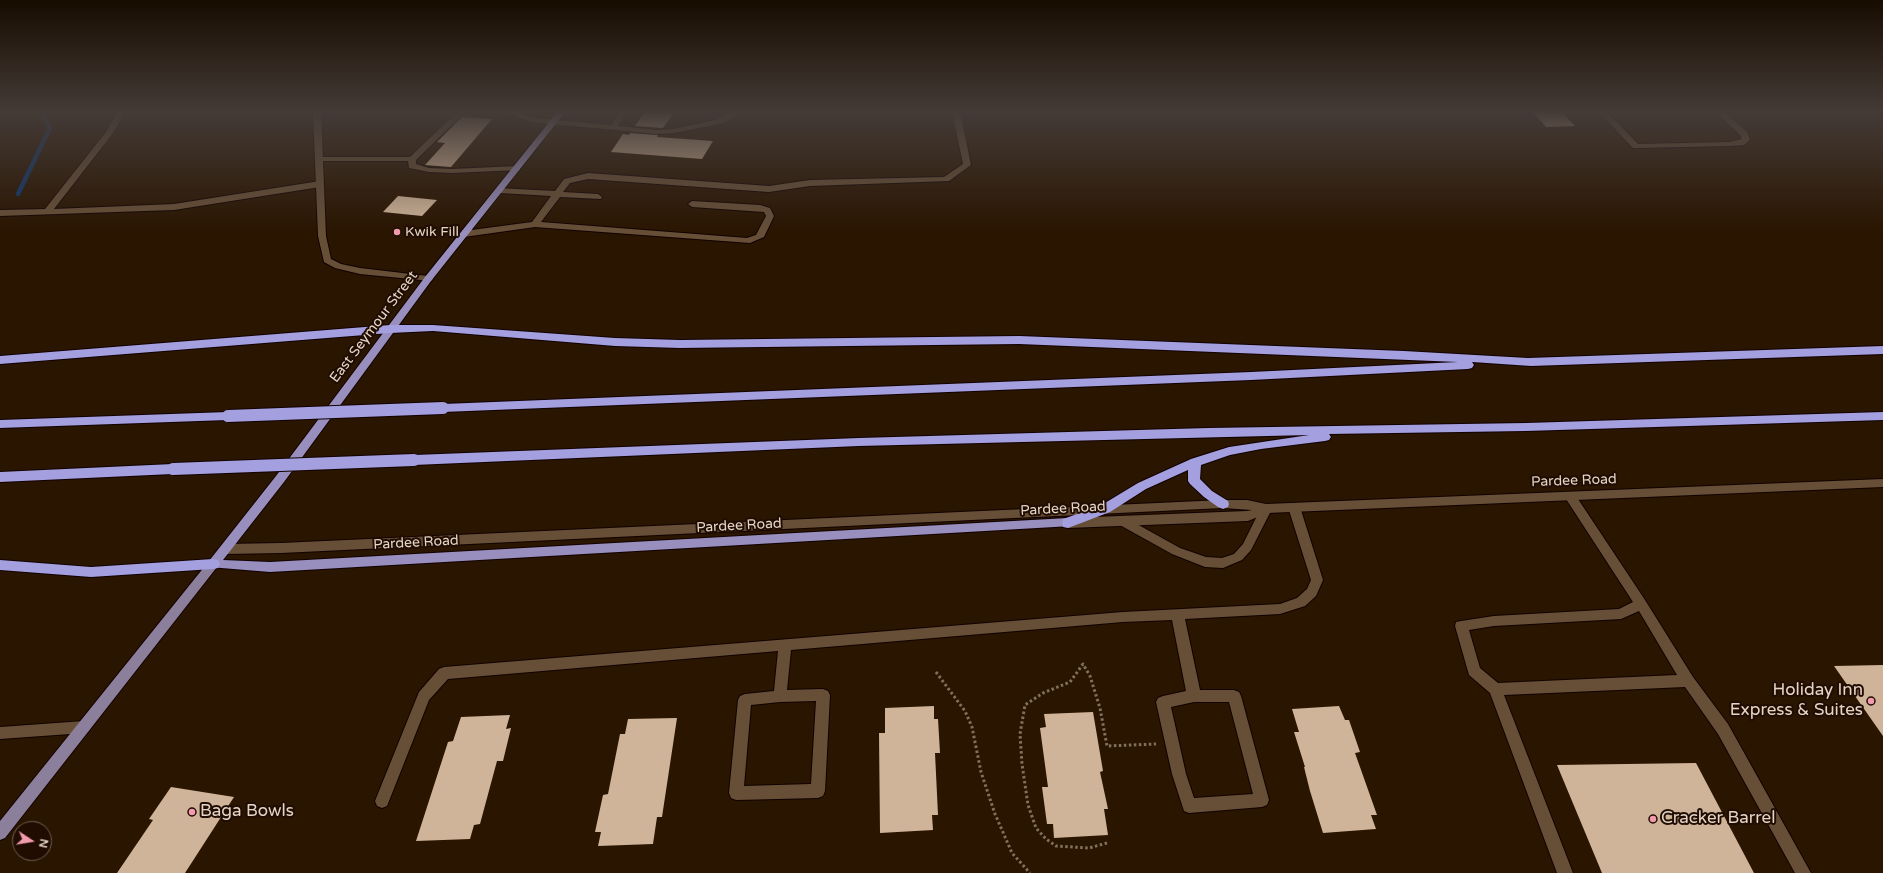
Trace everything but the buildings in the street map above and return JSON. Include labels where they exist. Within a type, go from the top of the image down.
[{"type":"highway","name":"East Seymour Street","points":[[213,564],[226,549],[428,279],[530,152]]},
{"type":"highway","points":[[0,360],[390,329],[433,328],[615,342],[680,344],[1019,340],[1243,350],[1404,355],[1531,362]]},
{"type":"highway","points":[[0,424],[1251,376],[1531,362],[1883,350]]},
{"type":"highway","points":[[0,476],[859,442],[1534,427],[1883,416]]},
{"type":"highway","points":[[1068,524],[1105,509],[1142,486],[1195,462],[1229,451],[1261,445],[1391,429]]},
{"type":"highway","points":[[1195,462],[1194,481],[1208,494],[1223,504]]},
{"type":"highway","name":"Pardee Road","points":[[213,564],[270,567],[1068,524]]},
{"type":"highway","points":[[0,566],[91,572],[213,564]]},
{"type":"main road","points":[[0,833],[213,564]]},
{"type":"street","points":[[47,212],[94,152]]},
{"type":"street","points":[[319,152],[322,236],[328,260],[338,266],[360,271],[428,279]]},
{"type":"street","points":[[319,159],[412,159],[420,152]]},
{"type":"street","points":[[692,204],[724,196],[810,182],[946,179],[967,165],[964,152]]},
{"type":"street","points":[[412,159],[412,166],[429,170],[452,171],[517,168]]},
{"type":"street","points":[[464,234],[535,224],[747,240],[760,237],[770,216],[767,210],[724,196],[588,176],[567,181],[535,224]]},
{"type":"street","points":[[0,213],[174,207],[320,184]]},
{"type":"street","points":[[500,190],[598,197]]},
{"type":"street","name":"Pardee Road","points":[[226,549],[289,548],[1223,504],[1247,504],[1266,509],[1883,483]]},
{"type":"street","points":[[1570,496],[1641,604],[1688,681],[1723,729],[1803,873]]},
{"type":"street","points":[[382,801],[424,696],[444,673],[1177,614],[1280,609],[1301,602],[1312,592],[1317,580],[1294,508]]},
{"type":"street","points":[[1122,521],[1176,551],[1205,562],[1223,563],[1238,557],[1247,547],[1266,509]]},
{"type":"street","name":"Pardee Road","points":[[1068,524],[1248,516],[1266,509]]},
{"type":"street","points":[[1565,873],[1495,689],[1474,671],[1460,626],[1494,621],[1620,614],[1641,604]]},
{"type":"street","points":[[1177,614],[1194,696]]},
{"type":"street","points":[[780,696],[785,646]]},
{"type":"street","points":[[1495,689],[1688,681]]},
{"type":"street","points":[[823,695],[818,791],[736,793],[744,700],[780,696],[823,695]]},
{"type":"street","points":[[1194,696],[1234,696],[1262,800],[1189,806],[1179,774],[1163,702],[1194,696]]},
{"type":"street","points":[[0,733],[84,727]]},
{"type":"path","points":[[1107,843],[1089,848],[1056,846],[1046,839],[1036,828],[1028,805],[1022,764],[1020,734],[1025,705],[1043,693],[1070,682],[1083,664],[1090,676],[1100,708],[1107,746],[1172,744]]},
{"type":"path","points":[[936,672],[965,711],[972,727],[981,772],[995,814],[1012,853],[1030,873]]},
{"type":"waterway","points":[[18,194],[38,152]]},
{"type":"place","name":"Kwik Fill","points":[[397,232]]},
{"type":"place","name":"Holiday Inn Express & Suites","points":[[1871,701]]},
{"type":"place","name":"Baga Bowls","points":[[192,812]]},
{"type":"place","name":"Cracker Barrel","points":[[1653,819]]}]
